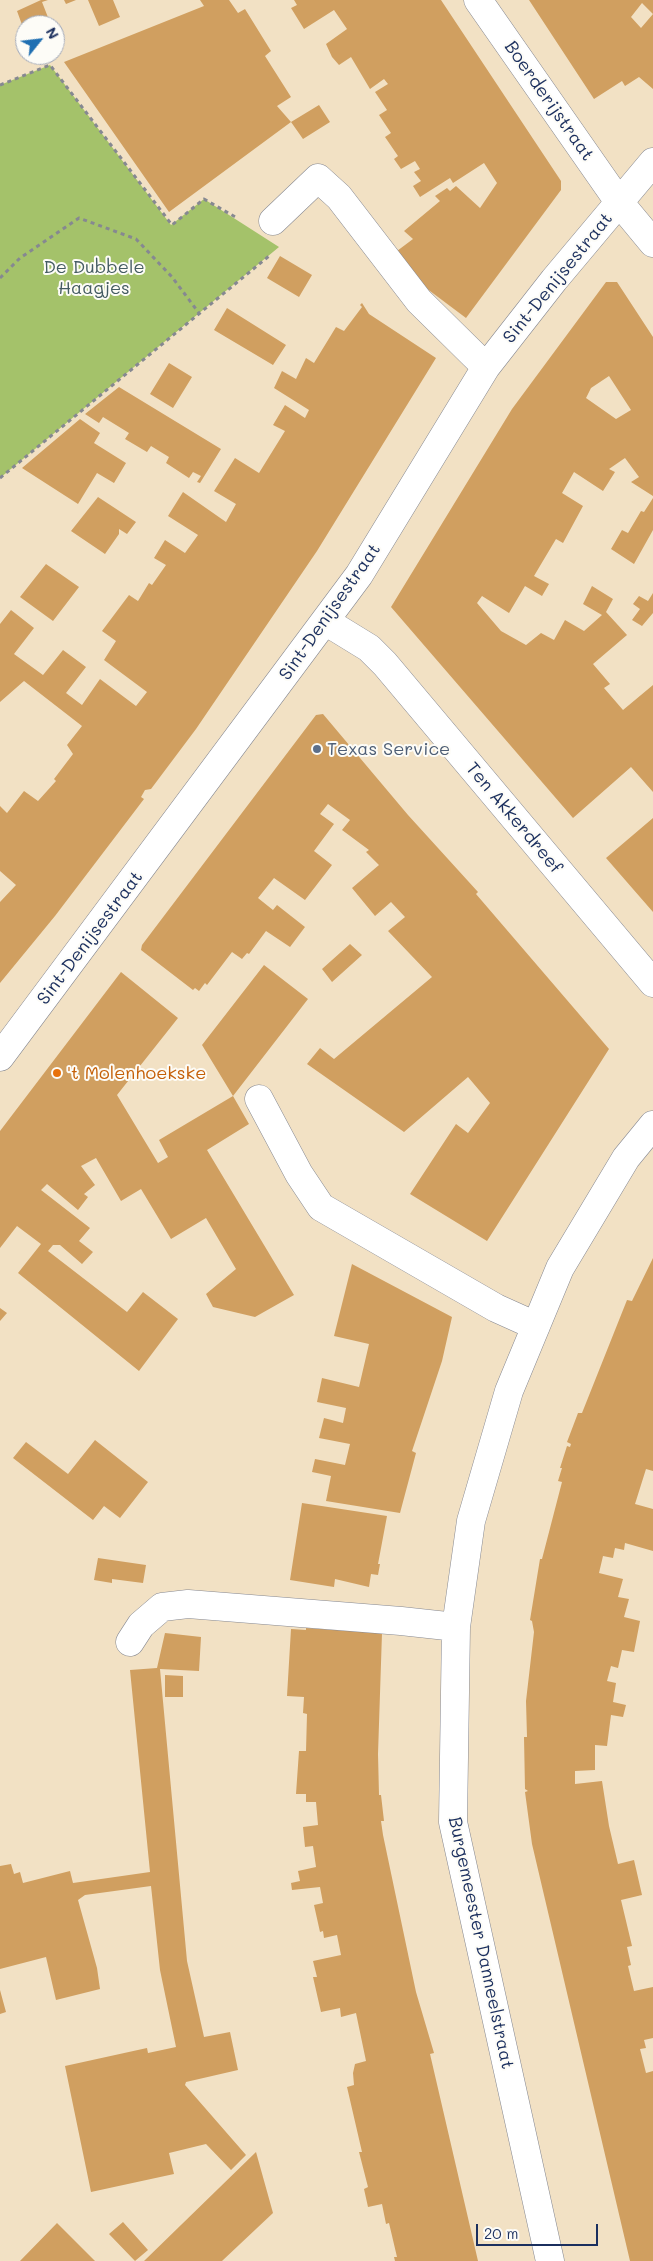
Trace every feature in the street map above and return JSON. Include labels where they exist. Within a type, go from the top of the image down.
[{"type":"street","name":"Boerderijstraat","points":[[478,0],[619,202],[653,243]]},
{"type":"street","name":"Sint-Denijsestraat","points":[[1,1054],[359,575],[486,367],[653,162]]},
{"type":"street","points":[[273,221],[318,178],[338,197],[419,302],[486,367]]},
{"type":"street","name":"Ten Akkerdreef","points":[[325,622],[369,648],[385,664],[653,983]]},
{"type":"street","points":[[259,1099],[299,1174],[321,1207],[496,1308],[536,1326]]},
{"type":"street","name":"Burgemeester Danneelstraat","points":[[550,2261],[453,1822],[456,1627],[471,1521],[509,1391],[560,1268],[626,1158],[653,1125]]},
{"type":"street","points":[[130,1642],[141,1625],[162,1607],[188,1604],[456,1627]]},
{"type":"path","points":[[0,85],[50,65],[172,225],[204,199],[238,218]]},
{"type":"path","points":[[0,278],[20,258],[79,218],[136,239],[172,277],[200,313]]},
{"type":"path","points":[[0,478],[270,254],[273,221]]},
{"type":"green space","name":"De Dubbele Haagjes","points":[[50,65],[171,225],[204,199],[279,247],[0,478],[0,85]]},
{"type":"building","points":[[41,0],[48,0],[42,2],[47,15],[18,15],[17,11]]},
{"type":"building","points":[[64,0],[76,0],[66,4]]},
{"type":"building","points":[[88,0],[113,0],[120,17],[99,26]]},
{"type":"building","points":[[200,0],[229,0],[238,13],[245,9],[271,51],[265,56],[291,97],[277,106],[291,122],[169,212],[65,62],[204,6]]},
{"type":"building","points":[[294,0],[441,0],[561,181],[561,190],[466,318],[422,285],[397,251],[413,239],[404,231],[440,201],[435,196],[447,188],[450,191],[456,186],[480,208],[497,183],[484,163],[453,183],[450,178],[420,197],[413,186],[421,181],[414,172],[420,169],[415,161],[401,169],[394,159],[398,156],[385,137],[391,133],[379,115],[387,110],[375,92],[388,84],[384,79],[370,89],[351,57],[339,65],[332,57],[326,44],[347,29],[334,10],[304,29],[291,8],[297,5]]},
{"type":"building","points":[[529,0],[653,0],[653,14],[653,89],[639,77],[625,86],[622,81],[594,99]],"holes":[[[642,3],[653,14],[641,28],[631,17]]]},
{"type":"building","points":[[319,105],[330,122],[303,139],[291,122]]},
{"type":"building","points":[[280,256],[312,275],[299,297],[267,278]]},
{"type":"building","points":[[606,282],[617,282],[653,337],[653,496],[631,482],[639,477],[625,458],[609,469],[615,472],[603,491],[574,472],[562,493],[583,506],[563,543],[556,539],[534,576],[549,584],[542,596],[525,586],[509,613],[482,596],[477,603],[501,631],[526,645],[541,633],[554,640],[565,620],[584,631],[602,615],[583,604],[592,586],[613,599],[606,612],[627,635],[593,664],[610,684],[604,688],[623,710],[653,685],[653,792],[631,767],[573,818],[391,607],[512,409]],"holes":[[[609,376],[631,410],[616,419],[586,398],[591,388]]]},
{"type":"building","points":[[362,303],[369,314],[436,358],[317,551],[196,729],[151,789],[145,790],[141,797],[144,799],[55,916],[0,983],[0,902],[16,885],[0,871],[0,806],[7,813],[24,791],[38,801],[56,781],[54,779],[73,754],[67,745],[82,726],[24,681],[0,702],[0,624],[11,610],[34,628],[14,654],[43,675],[63,650],[86,667],[66,693],[82,705],[100,679],[136,706],[147,692],[104,660],[116,641],[102,631],[129,595],[138,601],[149,583],[152,585],[166,565],[154,558],[165,540],[185,553],[198,535],[168,516],[183,492],[226,522],[236,504],[214,491],[235,458],[259,473],[285,431],[273,425],[285,405],[305,418],[309,410],[274,388],[282,371],[296,379],[306,358],[314,363],[336,327],[344,331],[362,307],[360,305]]},
{"type":"building","points":[[227,308],[286,345],[273,365],[214,330]]},
{"type":"building","points":[[169,363],[192,377],[173,408],[150,394]]},
{"type":"building","points":[[119,387],[221,449],[200,483],[197,482],[201,476],[193,472],[189,478],[166,463],[169,457],[151,446],[147,452],[125,439],[129,433],[103,417],[99,423],[85,414]]},
{"type":"building","points":[[80,419],[100,433],[94,443],[126,463],[114,483],[97,473],[78,504],[22,468]]},
{"type":"building","points":[[98,497],[136,522],[127,534],[119,529],[119,534],[105,554],[71,531]]},
{"type":"building","points":[[653,498],[653,530],[634,564],[611,549],[622,530],[628,533],[641,511],[644,512]]},
{"type":"building","points":[[46,564],[79,587],[53,621],[20,597]]},
{"type":"building","points":[[653,593],[653,613],[642,626],[632,620],[640,609],[633,604],[639,596],[648,601]]},
{"type":"building","points":[[323,714],[408,815],[478,892],[476,894],[609,1049],[487,1241],[410,1194],[456,1124],[468,1133],[490,1103],[468,1077],[404,1132],[307,1064],[320,1048],[334,1059],[432,977],[388,931],[405,917],[391,902],[375,916],[352,888],[379,865],[366,852],[369,850],[342,830],[350,820],[328,804],[320,814],[334,824],[314,851],[332,865],[305,900],[274,878],[258,898],[273,910],[277,905],[305,927],[290,947],[266,931],[249,954],[247,953],[242,959],[232,952],[207,985],[205,983],[199,991],[195,988],[193,990],[141,950],[142,945],[316,715]]},
{"type":"building","points":[[653,818],[653,912],[606,858]]},
{"type":"building","points":[[350,944],[362,955],[332,982],[322,969]]},
{"type":"building","points":[[264,965],[308,999],[233,1096],[202,1045]]},
{"type":"building","points":[[121,972],[178,1018],[117,1095],[158,1163],[168,1157],[159,1140],[233,1096],[249,1124],[207,1150],[294,1295],[255,1317],[213,1307],[206,1294],[236,1269],[206,1218],[171,1239],[141,1189],[121,1201],[96,1158],[81,1166],[95,1185],[84,1194],[88,1197],[78,1210],[47,1184],[41,1190],[90,1228],[79,1241],[93,1252],[82,1264],[60,1245],[53,1245],[48,1251],[127,1312],[143,1292],[178,1319],[139,1371],[18,1273],[41,1244],[17,1226],[0,1248],[0,1131]]},
{"type":"building","points":[[653,1258],[653,1471],[646,1469],[635,1504],[653,1509],[653,1551],[625,1543],[624,1550],[615,1548],[613,1558],[603,1556],[599,1573],[623,1579],[618,1597],[629,1599],[624,1617],[640,1621],[634,1652],[622,1650],[618,1668],[611,1666],[607,1681],[616,1683],[613,1702],[626,1705],[623,1717],[611,1715],[607,1746],[595,1745],[595,1770],[575,1771],[575,1784],[602,1781],[609,1826],[618,1864],[634,1860],[642,1895],[621,1900],[632,1946],[627,1947],[631,1965],[628,1966],[634,1991],[653,1987],[653,2038],[644,2040],[646,2048],[640,2049],[646,2073],[653,2071],[653,2261],[630,2261],[532,1844],[525,1792],[528,1791],[525,1789],[524,1737],[527,1737],[526,1701],[534,1632],[532,1621],[530,1620],[540,1559],[542,1559],[562,1482],[558,1481],[562,1468],[560,1468],[567,1446],[570,1447],[571,1444],[567,1442],[578,1413],[582,1413],[627,1300],[632,1301]]},
{"type":"building","points":[[352,1264],[452,1317],[442,1361],[412,1451],[416,1453],[400,1513],[326,1501],[331,1476],[312,1472],[315,1459],[345,1465],[350,1444],[319,1438],[324,1418],[343,1423],[346,1408],[317,1402],[322,1378],[359,1387],[369,1344],[334,1336]]},
{"type":"building","points":[[0,1308],[7,1313],[0,1321]]},
{"type":"building","points":[[95,1440],[148,1482],[120,1518],[104,1506],[93,1520],[13,1458],[26,1442],[68,1474]]},
{"type":"building","points":[[302,1503],[387,1516],[378,1564],[380,1564],[378,1575],[371,1574],[369,1587],[335,1579],[334,1587],[290,1580]]},
{"type":"building","points":[[98,1558],[146,1565],[143,1583],[112,1579],[112,1583],[94,1580]]},
{"type":"building","points":[[306,1628],[382,1633],[378,1754],[379,1795],[381,1795],[384,1821],[381,1821],[383,1835],[416,1992],[434,2053],[430,2054],[478,2261],[395,2261],[394,2257],[397,2257],[389,2223],[386,2224],[382,2204],[368,2207],[364,2189],[368,2187],[359,2152],[362,2152],[347,2087],[354,2085],[353,2073],[355,2064],[366,2061],[356,2013],[341,2017],[340,2008],[321,2012],[313,1977],[317,1977],[313,1961],[341,1955],[337,1935],[324,1938],[323,1931],[320,1932],[314,1905],[323,1903],[320,1887],[292,1890],[291,1883],[300,1881],[298,1871],[316,1867],[313,1846],[305,1847],[303,1827],[318,1825],[316,1802],[306,1802],[306,1794],[296,1794],[299,1751],[306,1751],[307,1714],[303,1713],[304,1697],[287,1696],[291,1629],[306,1630]]},
{"type":"building","points":[[165,1633],[201,1637],[199,1671],[160,1669],[187,1961],[204,2037],[230,2032],[238,2070],[186,2082],[185,2085],[246,2155],[231,2170],[206,2144],[169,2153],[174,2174],[91,2192],[65,2066],[147,2048],[148,2053],[176,2047],[160,1970],[151,1886],[85,1895],[78,1900],[97,1968],[100,1989],[56,2000],[46,1957],[0,1969],[0,1866],[11,1864],[14,1874],[20,1872],[23,1883],[70,1871],[73,1883],[150,1872],[130,1670],[157,1668]]},
{"type":"building","points":[[165,1675],[183,1676],[183,1697],[165,1697]]},
{"type":"building","points":[[0,1990],[6,2012],[0,2014]]},
{"type":"building","points":[[256,2152],[273,2213],[222,2261],[144,2261]]},
{"type":"building","points":[[123,2222],[148,2250],[135,2261],[109,2234]]},
{"type":"building","points":[[57,2223],[95,2261],[20,2261]]},
{"type":"place","name":"Texas Service","points":[[317,749]]},
{"type":"place","name":"'t Molenhoekske","points":[[57,1073]]}]
